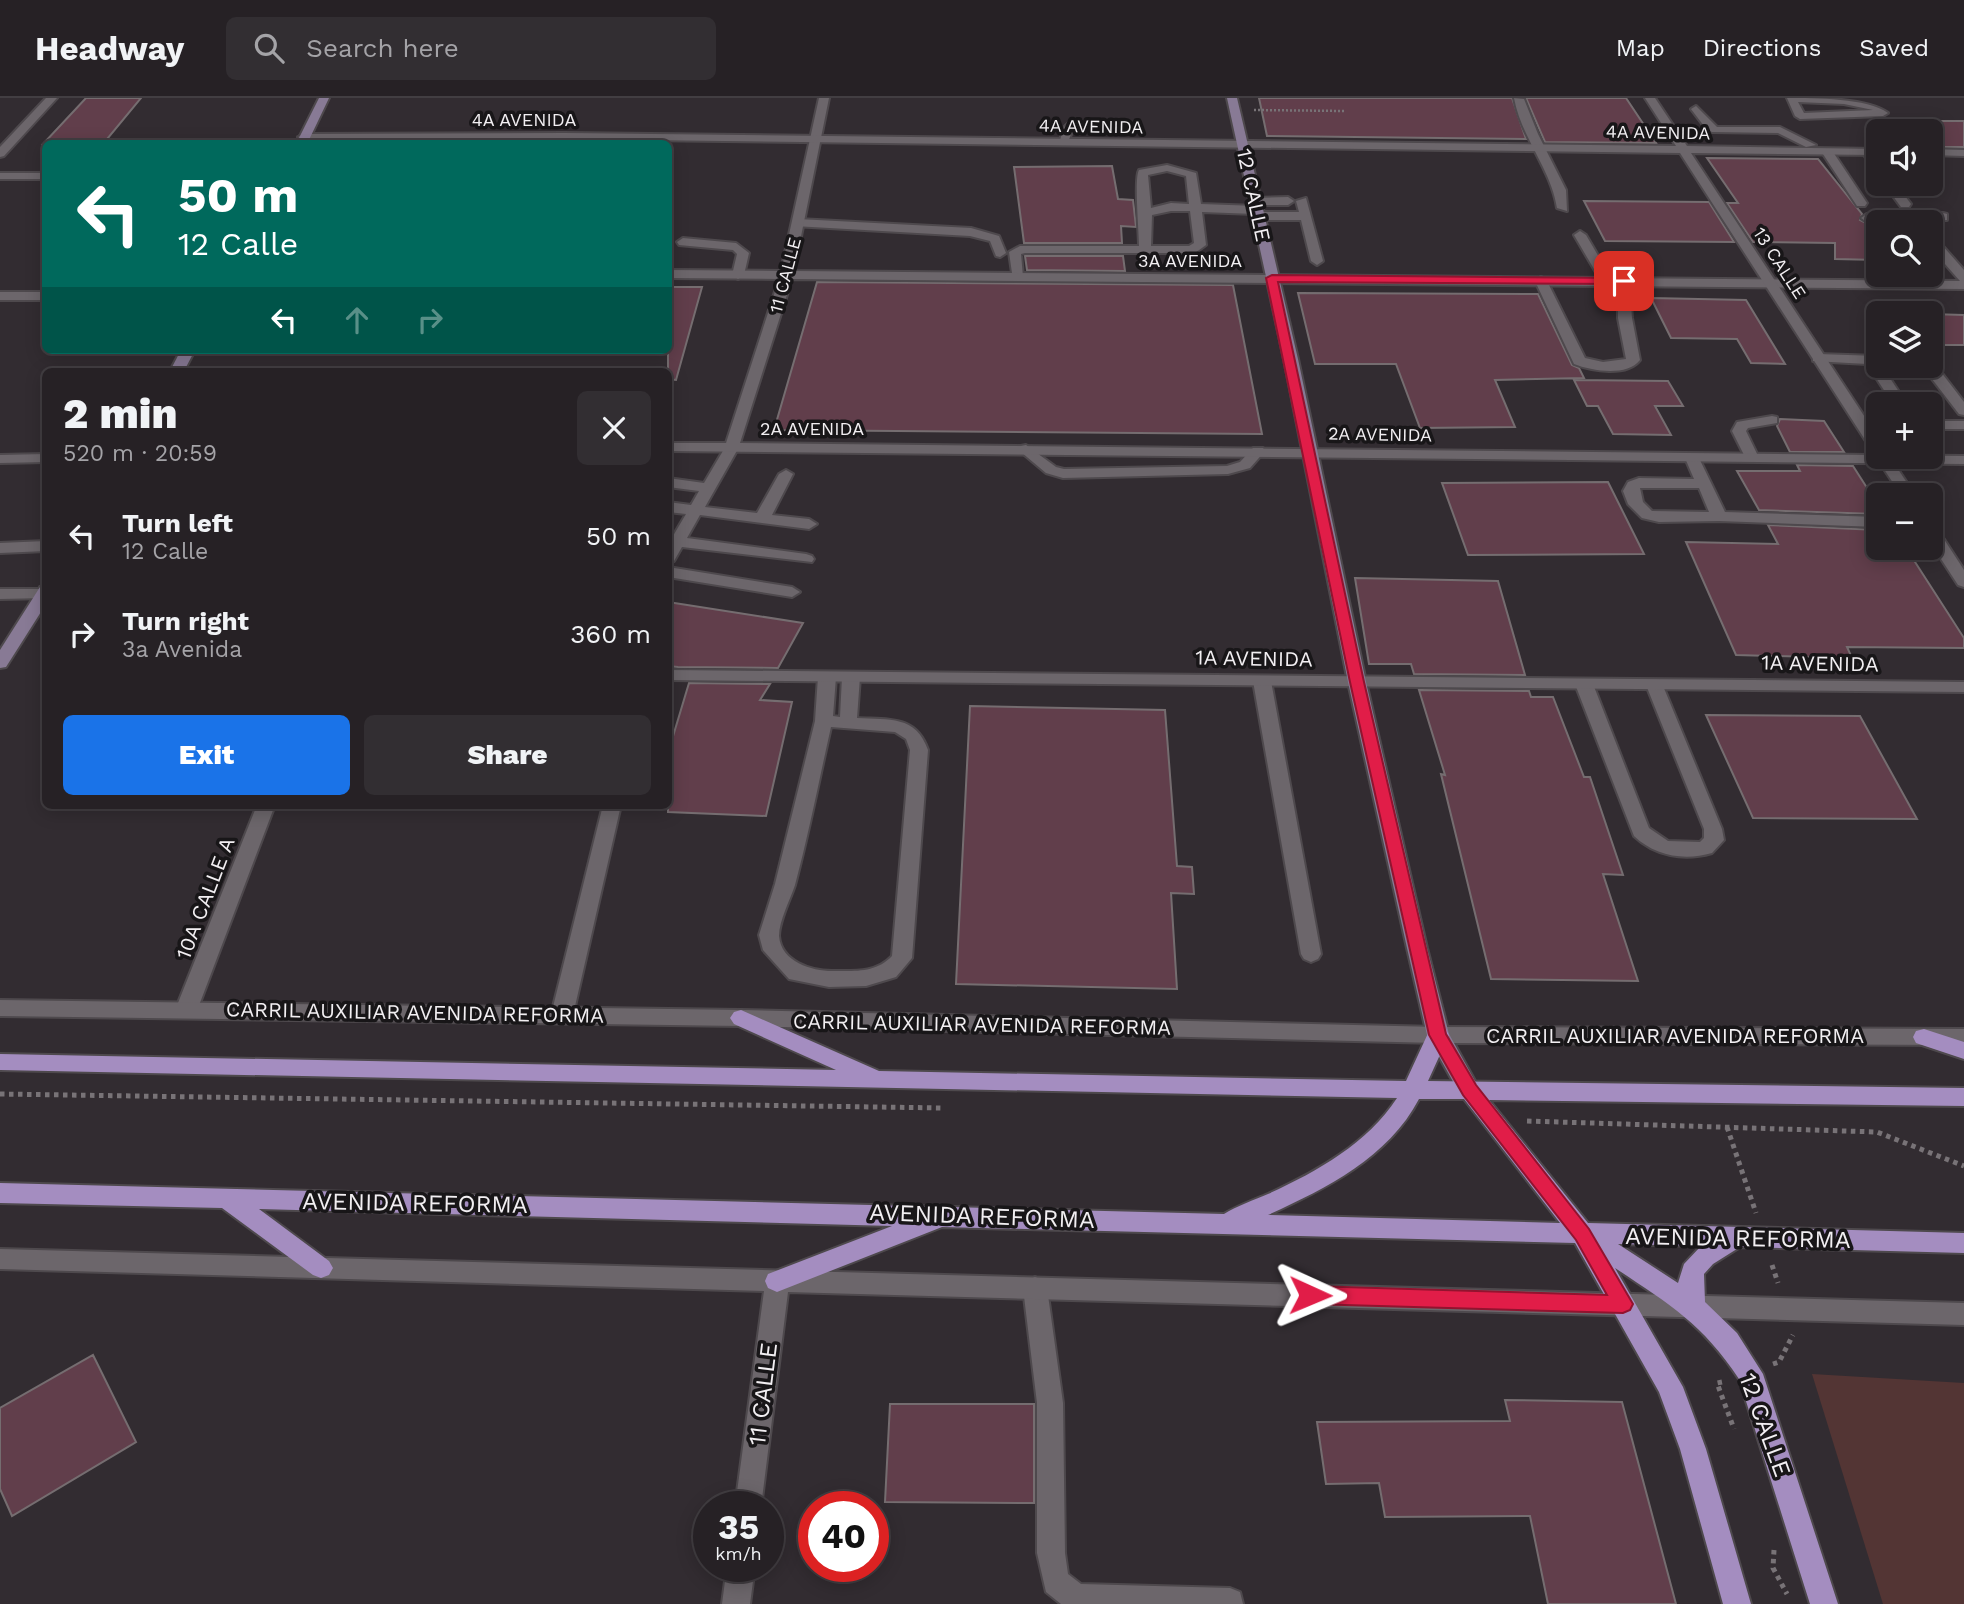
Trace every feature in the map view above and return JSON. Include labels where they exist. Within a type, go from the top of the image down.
[{"type":"main road","points":[[302,140],[322,103],[331,98]]},
{"type":"main road","name":"12 CALLE","points":[[1232,98],[1310,452],[1357,682],[1438,1035],[1469,1090],[1583,1234],[1670,1387],[1693,1449],[1737,1604]]},
{"type":"main road","points":[[0,663],[42,595]]},
{"type":"main road","points":[[741,1018],[882,1080]]},
{"type":"main road","points":[[1225,1223],[1285,1198],[1331,1171],[1364,1147],[1398,1115],[1438,1035]]},
{"type":"main road","points":[[1924,1037],[1964,1051]]},
{"type":"main road","points":[[0,1062],[1411,1090],[1964,1097]]},
{"type":"main road","name":"AVENIDA REFORMA","points":[[0,1193],[1964,1243]]},
{"type":"main road","points":[[227,1199],[321,1268]]},
{"type":"main road","points":[[777,1281],[946,1215]]},
{"type":"main road","name":"12 CALLE","points":[[1583,1234],[1694,1307],[1728,1341],[1750,1374],[1824,1604]]},
{"type":"main road","points":[[1694,1307],[1689,1290],[1692,1270],[1708,1253],[1738,1237]]},
{"type":"street","points":[[0,154],[52,98]]},
{"type":"street","name":"11 CALLE","points":[[673,540],[696,510],[732,447],[787,275],[824,98]]},
{"type":"street","name":"13 CALLE","points":[[1650,98],[1866,432]]},
{"type":"street","points":[[1519,99],[1560,190],[1563,208]]},
{"type":"street","points":[[1800,116],[1877,114],[1883,113],[1883,110],[1862,99],[1791,100],[1800,116],[1818,140],[1817,149]]},
{"type":"street","points":[[1696,109],[1711,128],[1716,130],[1780,130],[1817,149],[1861,203]]},
{"type":"street","points":[[1063,143],[1068,128],[1077,121]]},
{"type":"street","name":"4A AVENIDA","points":[[302,140],[816,139],[1866,152]]},
{"type":"street","points":[[1943,152],[1964,153]]},
{"type":"street","points":[[1017,277],[1016,253],[1024,249],[1146,249],[1197,247],[1200,245],[1192,175],[1180,170],[1158,168],[1143,172],[1141,177],[1146,213],[1146,249]]},
{"type":"street","points":[[0,176],[42,176]]},
{"type":"street","points":[[1899,196],[1905,204]]},
{"type":"street","points":[[1257,209],[1288,201]]},
{"type":"street","points":[[1302,201],[1317,261]]},
{"type":"street","points":[[1146,213],[1165,207],[1194,207],[1257,209],[1305,216]]},
{"type":"street","points":[[798,223],[971,232],[995,239],[1000,253]]},
{"type":"street","points":[[1580,235],[1607,281]]},
{"type":"street","points":[[683,242],[736,247],[743,253],[738,275]]},
{"type":"street","points":[[1943,254],[1964,278]]},
{"type":"street","points":[[1943,262],[1950,262]]},
{"type":"street","name":"3A AVENIDA","points":[[672,274],[1964,285]]},
{"type":"street","points":[[1541,281],[1579,361],[1586,365],[1628,365],[1633,360],[1625,318],[1624,281]]},
{"type":"street","points":[[0,296],[42,296]]},
{"type":"street","points":[[1818,358],[1866,360]]},
{"type":"street","points":[[1938,378],[1964,411]]},
{"type":"street","name":"2A AVENIDA","points":[[672,447],[1258,451],[1692,458],[1866,455]]},
{"type":"street","points":[[1026,449],[1051,470],[1063,474],[1228,470],[1245,465],[1258,451]]},
{"type":"street","points":[[0,459],[42,458]]},
{"type":"street","points":[[1692,458],[1719,516]]},
{"type":"street","name":"2A AVENIDA","points":[[1943,459],[1964,460]]},
{"type":"street","points":[[762,519],[786,474]]},
{"type":"street","points":[[672,483],[709,488]]},
{"type":"street","points":[[1706,484],[1639,483],[1633,485],[1631,491],[1636,504],[1647,514],[1660,517],[1719,516],[1866,522]]},
{"type":"street","points":[[672,507],[809,524]]},
{"type":"street","points":[[673,540],[806,559]]},
{"type":"street","points":[[2,552],[42,547]]},
{"type":"street","points":[[1943,550],[1964,582]]},
{"type":"street","points":[[672,573],[792,592]]},
{"type":"street","name":"1A AVENIDA","points":[[672,675],[1964,687]]},
{"type":"street","points":[[824,721],[899,727],[914,736],[919,750],[902,958],[889,972],[866,978],[829,979],[796,974],[773,950],[769,935],[785,884],[824,721],[827,677]]},
{"type":"street","points":[[848,722],[850,677]]},
{"type":"street","points":[[1262,681],[1311,954]]},
{"type":"street","points":[[1584,684],[1641,831],[1652,843],[1665,849],[1705,848],[1714,840],[1713,829],[1655,684]]},
{"type":"street","name":"10A CALLE A","points":[[187,1008],[264,809]]},
{"type":"street","points":[[562,1015],[611,809]]},
{"type":"street","name":"CARRIL AUXILIAR AVENIDA REFORMA","points":[[0,1007],[741,1018],[1438,1035],[1964,1037]]},
{"type":"street","points":[[0,1259],[1964,1314]]},
{"type":"street","name":"11 CALLE","points":[[750,1491],[777,1281]]},
{"type":"street","points":[[1035,1288],[1050,1403],[1051,1553],[1056,1582],[1076,1598],[1230,1602]]},
{"type":"street","points":[[736,1604],[739,1582]]},
{"type":"lane","points":[[1752,458],[1739,431],[1742,425],[1772,420]]},
{"type":"lane","points":[[1943,425],[1964,425]]},
{"type":"lane","points":[[0,594],[42,592]]},
{"type":"path","points":[[1261,110],[1344,111]]},
{"type":"path","points":[[0,1094],[950,1109]]},
{"type":"path","points":[[1491,1118],[1877,1132],[1964,1166]]},
{"type":"path","points":[[1727,1127],[1794,1331],[1779,1362],[1750,1374]]},
{"type":"shaded area","points":[[1812,1374],[1964,1383],[1964,1604],[1883,1604]]},
{"type":"building","points":[[86,98],[141,98],[106,140],[47,140]]},
{"type":"building","points":[[1259,98],[1512,98],[1526,139],[1267,136]]},
{"type":"building","points":[[1526,98],[1626,98],[1656,143],[1545,142]]},
{"type":"building","points":[[1943,121],[1964,121],[1964,147],[1943,147]]},
{"type":"building","points":[[1707,158],[1818,159],[1862,214],[1860,220],[1866,223],[1866,260],[1835,259],[1835,243],[1753,242],[1727,203],[1738,203]]},
{"type":"building","points":[[1112,166],[1118,199],[1133,200],[1136,227],[1121,226],[1122,243],[1024,243],[1014,167]]},
{"type":"building","points":[[1584,201],[1709,202],[1734,242],[1605,241]]},
{"type":"building","points":[[1025,256],[1123,256],[1125,271],[1027,270]]},
{"type":"building","points":[[817,282],[1233,285],[1262,434],[774,430]]},
{"type":"building","points":[[672,287],[702,287],[676,380],[672,380],[672,368],[668,368],[668,354],[672,354]]},
{"type":"building","points":[[1298,293],[1538,294],[1572,365],[1579,368],[1584,378],[1495,380],[1515,427],[1420,428],[1396,364],[1315,364]]},
{"type":"building","points":[[1651,298],[1746,300],[1785,364],[1751,363],[1737,339],[1671,338]]},
{"type":"building","points":[[1943,314],[1964,315],[1964,345],[1943,345]]},
{"type":"building","points":[[1574,380],[1668,381],[1683,406],[1655,406],[1671,435],[1613,434],[1598,406],[1587,406]]},
{"type":"building","points":[[1780,419],[1824,421],[1844,452],[1790,452],[1777,426]]},
{"type":"building","points":[[1797,465],[1853,466],[1866,486],[1866,514],[1759,510],[1737,471],[1800,471]]},
{"type":"building","points":[[1608,482],[1644,554],[1468,555],[1442,483]]},
{"type":"building","points":[[1768,525],[1866,529],[1866,560],[1914,560],[1964,638],[1964,648],[1847,647],[1852,658],[1736,655],[1686,542],[1778,544]]},
{"type":"building","points":[[1355,578],[1498,581],[1525,675],[1414,674],[1411,664],[1369,664]]},
{"type":"building","points":[[672,603],[803,623],[778,668],[672,666]]},
{"type":"building","points":[[689,683],[770,684],[760,700],[792,702],[766,816],[668,812],[668,809],[672,809],[672,740]]},
{"type":"building","points":[[1419,690],[1529,691],[1531,697],[1553,697],[1584,777],[1590,777],[1623,875],[1603,874],[1638,981],[1491,979],[1441,774],[1445,775]]},
{"type":"building","points":[[970,706],[1165,710],[1177,866],[1192,867],[1194,894],[1171,893],[1177,989],[956,984]]},
{"type":"building","points":[[1706,715],[1860,716],[1917,819],[1753,818]]},
{"type":"building","points":[[93,1355],[136,1442],[12,1516],[0,1489],[0,1408]]},
{"type":"building","points":[[1505,1400],[1622,1402],[1676,1604],[1548,1604],[1530,1516],[1385,1517],[1379,1483],[1326,1484],[1317,1422],[1510,1421]]},
{"type":"building","points":[[890,1404],[1034,1404],[1034,1503],[889,1502],[889,1491],[886,1491]]},
{"type":"route","points":[[1310,1295],[1623,1304],[1583,1234],[1469,1090],[1438,1035],[1357,682],[1272,278],[1624,281]]}]
